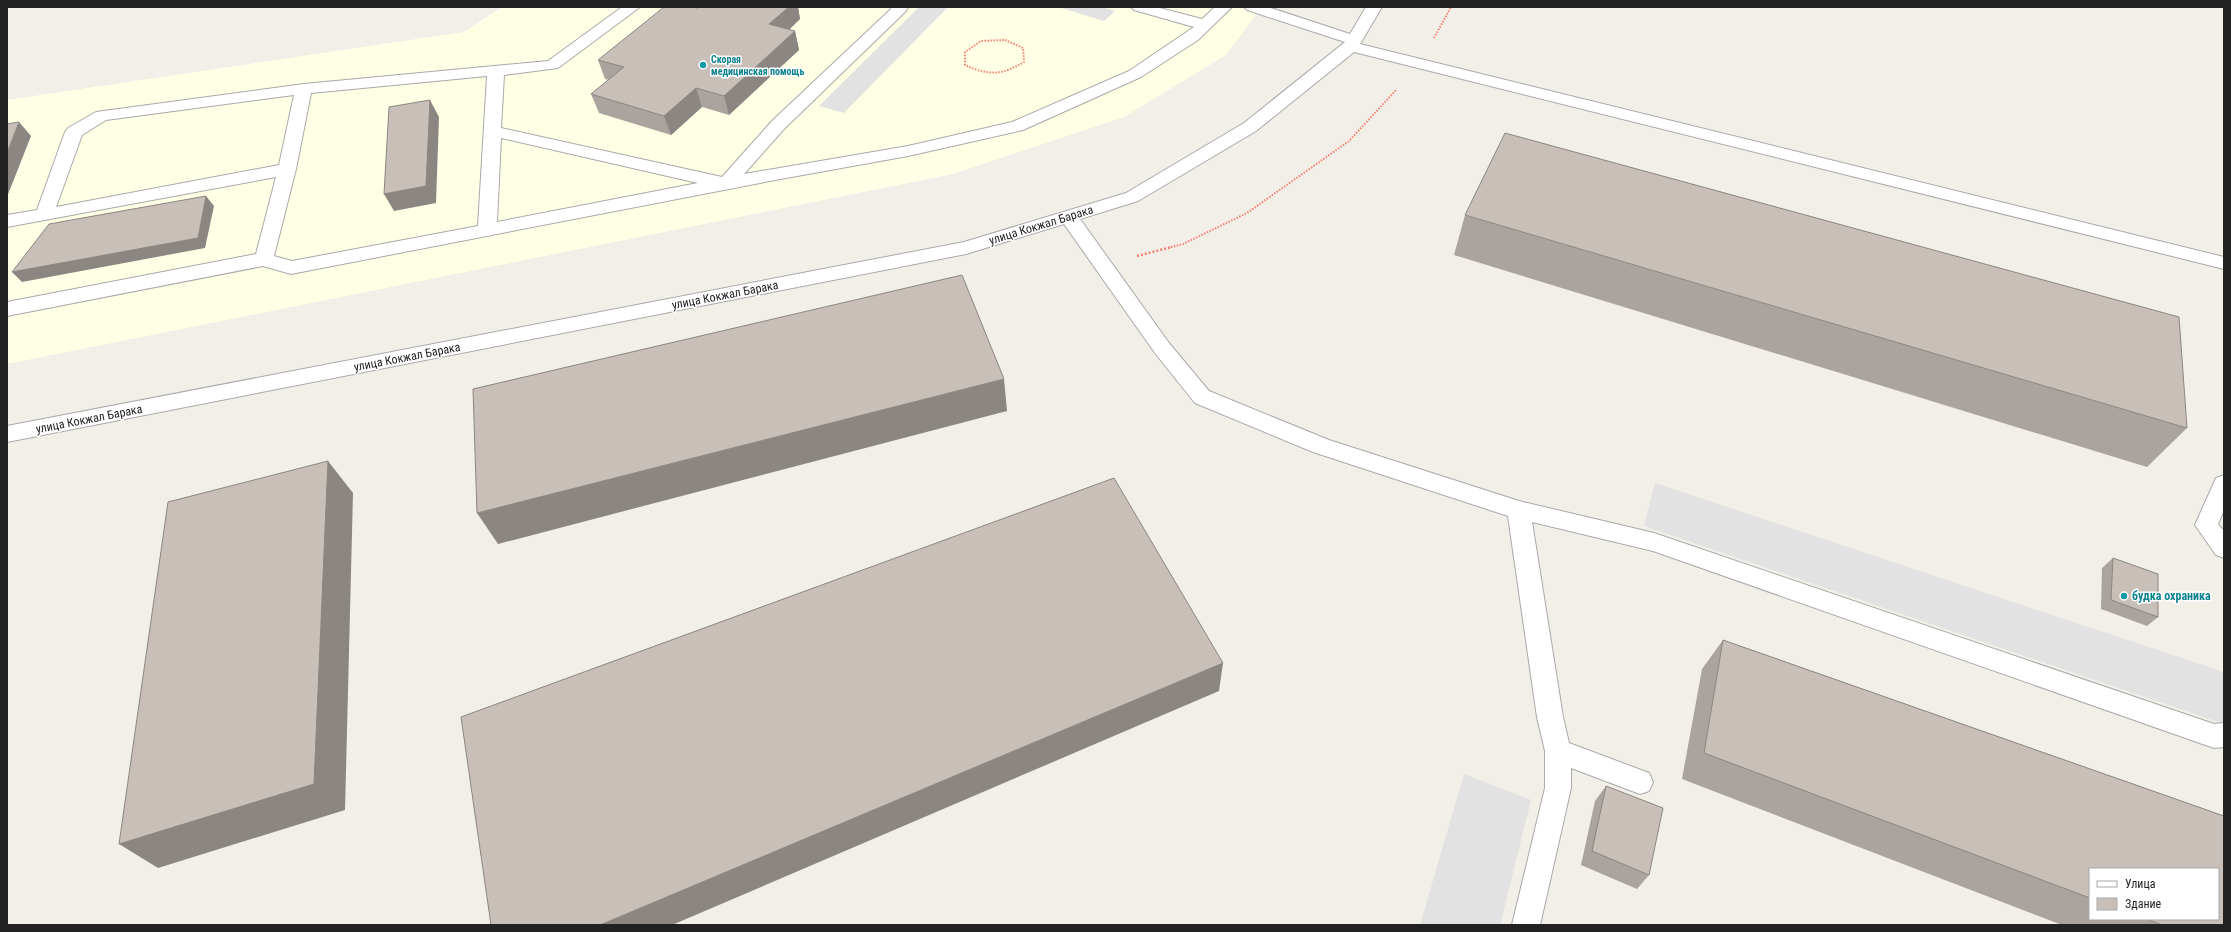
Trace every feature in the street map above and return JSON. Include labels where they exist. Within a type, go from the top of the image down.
[{"type":"street","points":[[44,215],[74,132],[102,116],[304,88],[552,66],[632,7]]},
{"type":"street","points":[[726,184],[778,125],[901,7]]},
{"type":"street","points":[[1139,7],[1205,25]]},
{"type":"street","points":[[7,309],[264,259],[291,268],[726,184],[908,151],[1017,126],[1135,74],[1192,37],[1224,7]]},
{"type":"street","points":[[1252,7],[1353,43],[1421,63],[2224,263]]},
{"type":"street","name":"улица Кокжал Барака","points":[[7,434],[966,248],[1069,217],[1132,197],[1250,127],[1353,43],[1374,7]]},
{"type":"street","points":[[487,230],[496,70]]},
{"type":"street","points":[[264,259],[287,169],[304,88]]},
{"type":"street","points":[[493,131],[726,184]]},
{"type":"street","points":[[7,221],[287,169]]},
{"type":"street","points":[[1069,217],[1162,348],[1202,397],[1321,446],[1519,510],[1654,542],[2221,738]]},
{"type":"street","points":[[2224,484],[2206,525],[2224,548]]},
{"type":"street","points":[[1519,510],[1550,717],[1558,750],[1558,788],[1526,925]]},
{"type":"street","points":[[1558,750],[1640,782]]},
{"type":"path","points":[[1103,265],[1183,244],[1247,213],[1349,141],[1421,63],[1451,7]]},
{"type":"path","points":[[1005,40],[1023,48],[1024,62],[1008,73],[983,74],[965,65],[965,52],[981,41],[1005,40]]},
{"type":"shaded area","points":[[502,7],[1262,7],[1226,55],[1124,117],[953,174],[7,364],[7,100],[464,32]]},
{"type":"shaded area","points":[[919,7],[948,7],[844,113],[819,106]]},
{"type":"shaded area","points":[[1058,7],[1102,7],[1115,11],[1104,21]]},
{"type":"shaded area","points":[[1655,483],[2224,672],[2224,724],[1644,526]]},
{"type":"shaded area","points":[[1464,774],[1531,800],[1500,925],[1420,925]]},
{"type":"building","name":"Скорая медицинская помощь","points":[[664,7],[789,7],[769,24],[795,31],[724,96],[696,88],[664,116],[591,94],[624,67],[598,60]]},
{"type":"building","points":[[430,100],[426,186],[384,194],[389,107]]},
{"type":"building","points":[[19,122],[7,153],[7,124]]},
{"type":"building","points":[[1505,133],[2179,317],[2187,428],[1465,215]]},
{"type":"building","points":[[206,196],[198,238],[12,272],[49,224]]},
{"type":"building","points":[[962,275],[1004,379],[477,513],[473,389]]},
{"type":"building","points":[[328,461],[314,784],[119,844],[168,502]]},
{"type":"building","points":[[1114,478],[1223,663],[600,925],[491,925],[461,717]]},
{"type":"building","points":[[2113,558],[2158,574],[2158,617],[2111,600]]},
{"type":"building","points":[[1723,640],[2224,816],[2224,925],[2162,925],[2149,920],[2219,920],[2219,868],[2089,868],[2089,898],[1704,753]]},
{"type":"building","points":[[1606,786],[1663,808],[1649,875],[1592,851]]},
{"type":"place","name":"Скорая медицинская помощь","points":[[703,65]]},
{"type":"place","name":"будка охраника","points":[[2124,596]]}]
